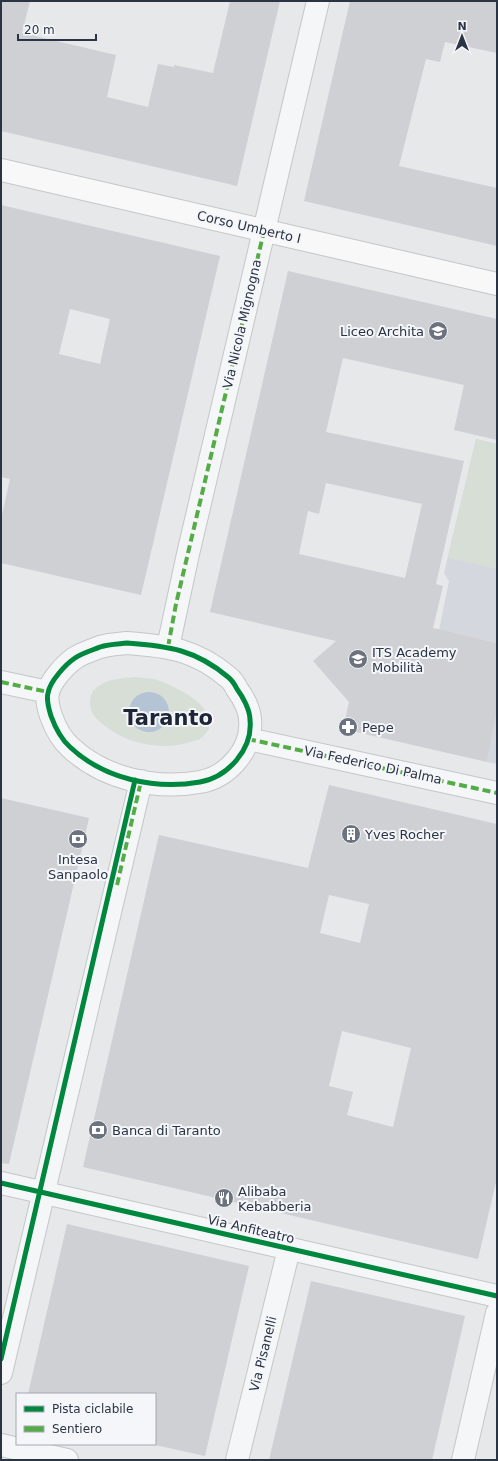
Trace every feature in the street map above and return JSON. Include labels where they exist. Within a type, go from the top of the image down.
[{"type":"main road","name":"Corso Umberto I","points":[[1,170],[497,284]]},
{"type":"street","name":"Via Nicola Mignogna","points":[[168,647],[178,597],[318,1]]},
{"type":"street","points":[[127,643],[168,647],[191,653],[209,663],[230,678],[243,698],[250,719],[248,739],[241,756],[224,772],[204,782],[182,785],[157,784],[116,776],[91,763],[69,747],[55,728],[48,707],[48,692],[57,674],[76,657],[102,647],[127,643]]},
{"type":"street","points":[[1,682],[48,692]]},
{"type":"street","name":"Via Federico Di Palma","points":[[248,739],[497,793]]},
{"type":"street","points":[[1,1373],[141,781]]},
{"type":"street","name":"Via Anfiteatro","points":[[1,1183],[497,1296]]},
{"type":"street","name":"Via Pisanelli","points":[[237,1460],[289,1249]]},
{"type":"street","points":[[463,1460],[497,1313]]},
{"type":"street","points":[[1,1445],[67,1460]]},
{"type":"shaded area","points":[[476,439],[497,444],[497,643],[439,630],[449,581],[444,573]]},
{"type":"shaded area","points":[[476,439],[497,444],[497,569],[448,558]]},
{"type":"shaded area","points":[[135,677],[161,681],[177,688],[193,698],[206,710],[209,717],[209,729],[200,739],[196,741],[168,746],[156,746],[133,741],[113,732],[94,716],[90,707],[92,692],[100,685],[108,681]]},
{"type":"shaded area","points":[[497,711],[497,764],[487,762]]},
{"type":"water","points":[[149,692],[157,694],[163,698],[167,704],[169,712],[167,720],[163,726],[157,730],[149,732],[141,730],[135,726],[131,720],[129,712],[131,704],[135,698],[141,694]]},
{"type":"building","points":[[1,1],[30,1],[22,33],[116,55],[107,97],[148,107],[158,64],[174,67],[174,65],[213,73],[230,1],[280,1],[237,186],[1,131]]},
{"type":"building","points":[[350,1],[497,1],[497,53],[445,42],[440,62],[426,59],[399,166],[497,188],[497,246],[304,201]]},
{"type":"building","points":[[1,205],[220,256],[141,595],[1,563],[1,519],[10,479],[1,477]],"holes":[[[70,309],[110,319],[100,364],[59,354]]]},
{"type":"building","points":[[288,271],[497,319],[497,440],[454,430],[464,385],[343,358],[326,432],[464,461],[436,584],[443,586],[433,628],[497,643],[497,711],[487,762],[343,729],[349,702],[313,661],[336,641],[210,612]],"holes":[[[326,483],[422,504],[405,578],[299,554],[308,511],[319,514]]]},
{"type":"building","points":[[329,785],[497,824],[497,1178],[478,1259],[83,1167],[159,835],[308,868]],"holes":[[[329,895],[369,904],[360,943],[320,933]],[[342,1031],[411,1048],[393,1127],[347,1115],[353,1092],[329,1086]]]},
{"type":"building","points":[[1,798],[89,818],[9,1164],[1,1163]]},
{"type":"building","points":[[67,1224],[249,1266],[205,1456],[155,1445],[156,1393],[28,1393]]},
{"type":"building","points":[[311,1281],[465,1316],[432,1460],[269,1460]]},
{"type":"marked path","points":[[168,647],[176,604],[264,231]]},
{"type":"marked path","points":[[1,682],[48,692]]},
{"type":"marked path","points":[[248,739],[497,793]]},
{"type":"marked path","points":[[117,885],[141,781]]},
{"type":"cycle path","points":[[127,643],[169,648],[193,655],[216,668],[232,681],[242,696],[250,716],[250,731],[243,751],[229,768],[210,779],[200,782],[183,784],[148,783],[131,780],[98,767],[70,747],[64,740],[59,733],[49,711],[47,696],[49,688],[55,678],[67,664],[81,655],[103,646],[127,643]]},
{"type":"cycle path","points":[[1,1359],[135,780]]},
{"type":"cycle path","points":[[1,1183],[497,1296]]},
{"type":"place","name":"Liceo Archita","points":[[438,331]]},
{"type":"place","name":"ITS Academy Mobilità","points":[[358,659]]},
{"type":"place","name":"Pepe","points":[[348,727]]},
{"type":"place","name":"Yves Rocher","points":[[351,834]]},
{"type":"place","name":"Intesa Sanpaolo","points":[[78,839]]},
{"type":"place","name":"Banca di Taranto","points":[[98,1130]]},
{"type":"place","name":"Alibaba Kebabberia","points":[[224,1198]]},
{"type":"district","name":"Taranto","points":[[168,718]]}]
